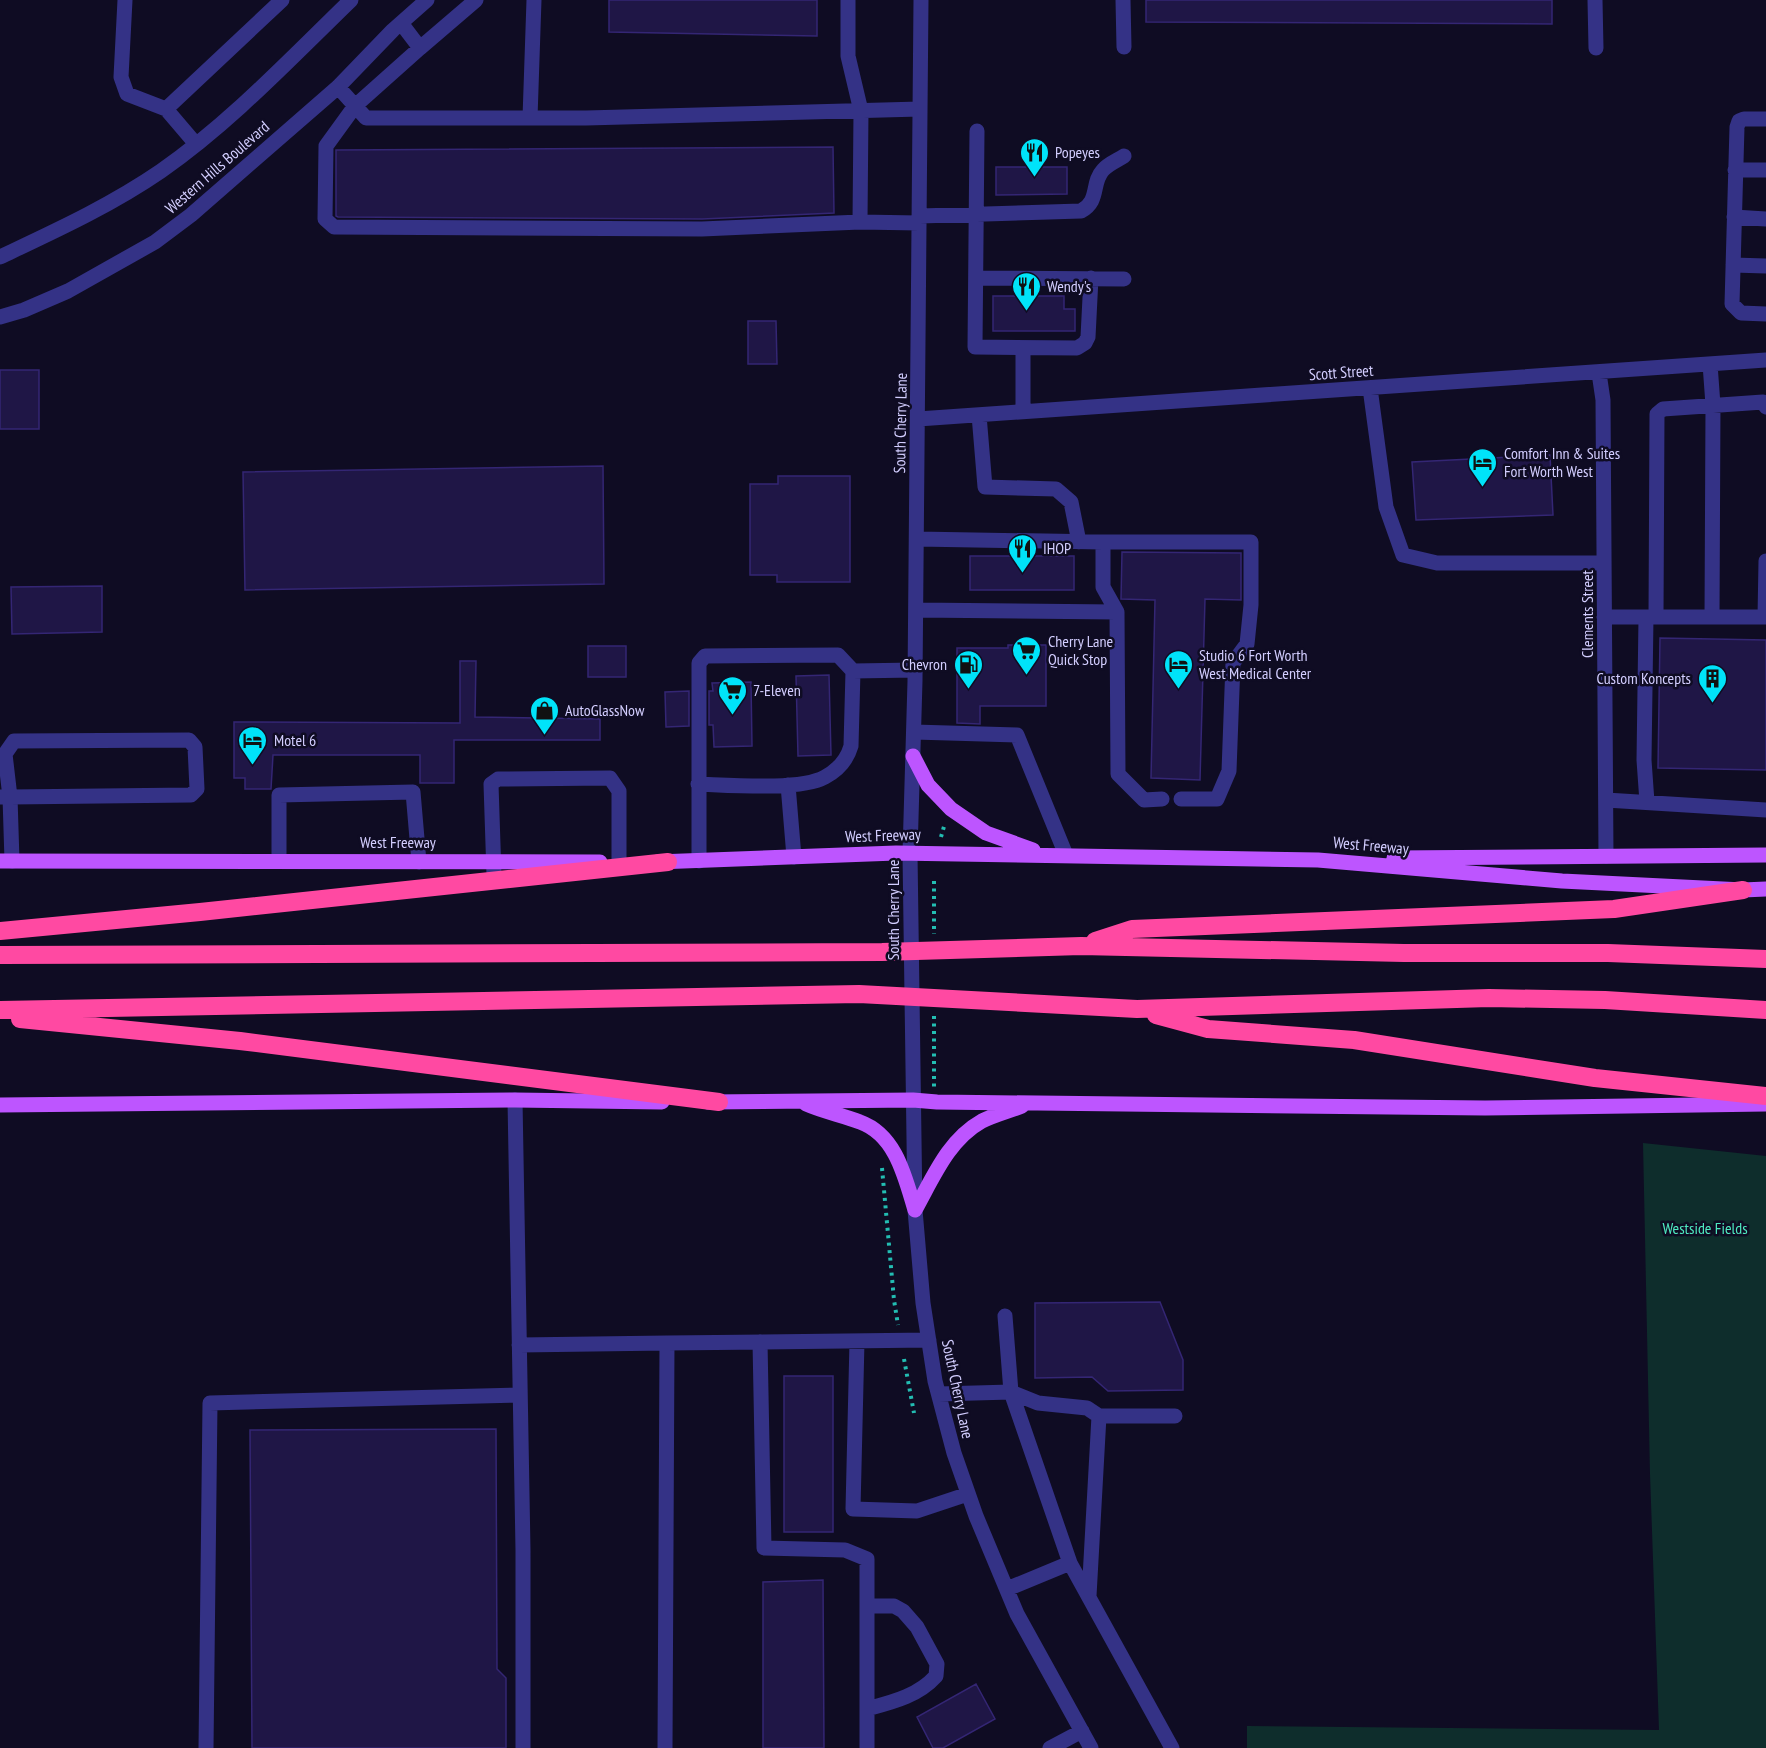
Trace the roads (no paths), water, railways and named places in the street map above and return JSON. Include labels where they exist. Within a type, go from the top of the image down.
[{"type":"highway","points":[[0,931],[200,912],[493,871],[668,862]]},
{"type":"highway","points":[[1081,946],[1132,929],[1614,909],[1743,890]]},
{"type":"highway","points":[[0,955],[882,952],[1081,946],[1404,953],[1608,953],[1766,959]]},
{"type":"highway","points":[[0,1010],[859,994],[1137,1009],[1489,998],[1605,1000],[1766,1010]]},
{"type":"highway","points":[[1137,1009],[1208,1029],[1354,1040],[1595,1078],[1766,1096]]},
{"type":"highway","points":[[0,1017],[240,1041],[719,1102]]},
{"type":"main road","points":[[913,756],[928,785],[951,809],[986,833],[1045,854]]},
{"type":"main road","name":"West Freeway","points":[[668,862],[910,853],[1317,860],[1562,881],[1743,890],[1766,889]]},
{"type":"main road","points":[[1317,860],[1766,855]]},
{"type":"main road","name":"West Freeway","points":[[6,861],[419,862],[493,871]]},
{"type":"main road","points":[[0,1106],[913,1100],[1485,1108],[1766,1104]]},
{"type":"main road","points":[[800,1101],[822,1111],[861,1122],[874,1129],[902,1165],[915,1210]]},
{"type":"main road","points":[[915,1210],[944,1157],[959,1138],[982,1121],[1030,1102]]},
{"type":"street","points":[[125,0],[121,77],[127,94],[166,109],[195,143]]},
{"type":"street","points":[[166,109],[282,0]]},
{"type":"street","name":"Western Hills Boulevard","points":[[0,257],[87,216],[161,170],[236,111],[351,0]]},
{"type":"street","name":"Western Hills Boulevard","points":[[0,317],[24,310],[68,291],[155,242],[191,215],[338,87],[427,0]]},
{"type":"street","points":[[476,0],[355,106],[326,146],[326,219],[334,227],[702,229],[920,219],[976,213],[1081,211],[1089,207],[1095,195],[1098,180],[1104,170],[1124,156]]},
{"type":"street","points":[[531,118],[534,0]]},
{"type":"street","points":[[849,0],[848,56],[861,111],[860,222]]},
{"type":"street","name":"South Cherry Lane","points":[[921,0],[916,610],[910,853],[915,1210],[923,1303],[939,1394],[954,1454],[968,1494],[1017,1614],[1091,1748]]},
{"type":"street","points":[[1123,0],[1124,47]]},
{"type":"street","points":[[1595,0],[1596,48]]},
{"type":"street","points":[[401,23],[420,48]]},
{"type":"street","points":[[338,87],[366,118],[531,118],[920,109]]},
{"type":"street","points":[[1766,119],[1744,119],[1739,121],[1737,126],[1732,304],[1741,313],[1766,314]]},
{"type":"street","points":[[977,131],[975,347],[1077,348],[1085,343],[1088,337],[1091,278]]},
{"type":"street","points":[[1735,170],[1766,170]]},
{"type":"street","points":[[1734,217],[1766,219]]},
{"type":"street","points":[[1733,265],[1766,266]]},
{"type":"street","points":[[976,278],[1124,279]]},
{"type":"street","points":[[1023,348],[1023,412]]},
{"type":"street","name":"Scott Street","points":[[918,419],[1766,360]]},
{"type":"street","points":[[1710,364],[1713,405],[1712,617]]},
{"type":"street","name":"Clements Street","points":[[1599,373],[1603,400],[1606,856]]},
{"type":"street","points":[[1370,388],[1386,507],[1403,555],[1437,563],[1604,563]]},
{"type":"street","points":[[1647,802],[1644,760],[1657,414],[1663,409],[1713,405],[1763,402],[1766,407]]},
{"type":"street","points":[[979,415],[985,487],[1056,489],[1071,502],[1078,542]]},
{"type":"street","points":[[916,538],[1251,543],[1251,604],[1247,644],[1233,663],[1230,771],[1217,799],[1181,800]]},
{"type":"street","points":[[1103,542],[1103,587],[1117,612],[1118,774],[1144,800],[1162,799]]},
{"type":"street","points":[[1605,617],[1766,617],[1766,561]]},
{"type":"street","points":[[916,610],[1117,612]]},
{"type":"street","points":[[698,784],[788,785],[823,778],[839,767],[848,757],[851,746],[852,671],[838,655],[705,656],[699,663],[698,784],[699,861]]},
{"type":"street","points":[[852,671],[915,670]]},
{"type":"street","points":[[914,732],[1017,735],[1066,855]]},
{"type":"street","points":[[5,797],[191,795],[197,789],[195,747],[189,740],[14,741],[5,754],[5,797],[6,861]]},
{"type":"street","points":[[493,871],[491,784],[498,779],[610,778],[619,791],[619,865]]},
{"type":"street","points":[[788,785],[794,857]]},
{"type":"street","points":[[279,861],[279,795],[413,792],[419,862]]},
{"type":"street","points":[[1606,800],[1766,810]]},
{"type":"street","points":[[515,1101],[523,1748]]},
{"type":"street","points":[[1005,1316],[1011,1392],[1070,1563],[1172,1748]]},
{"type":"street","points":[[857,1341],[853,1509],[917,1511],[968,1494]]},
{"type":"street","points":[[519,1345],[929,1341]]},
{"type":"street","points":[[760,1342],[764,1548],[845,1550],[867,1559],[867,1748]]},
{"type":"street","points":[[665,1748],[667,1343]]},
{"type":"street","points":[[939,1394],[1011,1392],[1038,1404],[1087,1408],[1099,1416],[1175,1416]]},
{"type":"street","points":[[206,1748],[210,1403],[520,1395]]},
{"type":"street","points":[[1089,1596],[1099,1416]]},
{"type":"street","points":[[1007,1589],[1070,1563]]},
{"type":"street","points":[[867,1606],[894,1606],[903,1611],[917,1628],[937,1664],[936,1676],[926,1688],[901,1699],[867,1709]]},
{"type":"street","points":[[1050,1748],[1082,1731]]},
{"type":"place","name":"Popeyes","points":[[1034,178]]},
{"type":"place","name":"Wendy's","points":[[1026,312]]},
{"type":"place","name":"Comfort Inn & Suites Fort Worth West","points":[[1483,488]]},
{"type":"place","name":"IHOP","points":[[1022,574]]},
{"type":"place","name":"Cherry Lane Quick Stop","points":[[1027,676]]},
{"type":"place","name":"Chevron","points":[[968,690]]},
{"type":"place","name":"Studio 6 Fort Worth West Medical Center","points":[[1178,690]]},
{"type":"place","name":"Custom Koncepts","points":[[1712,704]]},
{"type":"place","name":"7-Eleven","points":[[732,716]]},
{"type":"place","name":"AutoGlassNow","points":[[544,736]]},
{"type":"place","name":"Motel 6","points":[[253,766]]},
{"type":"park label","name":"Westside Fields","points":[[1705,1228]]}]
